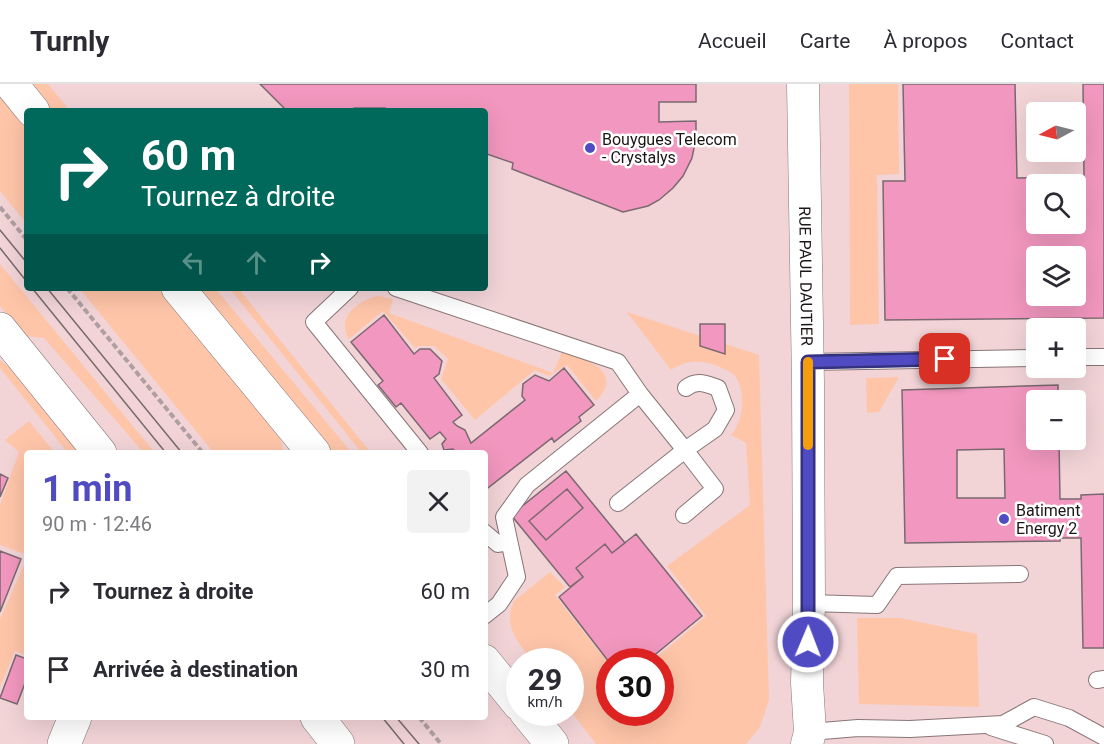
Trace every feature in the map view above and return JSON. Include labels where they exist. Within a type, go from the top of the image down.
[{"type":"main road","points":[[11,84],[31,108]]},
{"type":"main road","points":[[180,291],[312,450]]},
{"type":"main road","points":[[0,329],[98,450]]},
{"type":"main road","points":[[488,666],[506,688]]},
{"type":"main road","points":[[64,744],[74,720]]},
{"type":"main road","points":[[319,720],[338,744]]},
{"type":"main road","points":[[537,726],[552,744]]},
{"type":"street","name":"RUE PAUL DAUTIER","points":[[802,740],[807,683],[809,603],[803,84]]},
{"type":"lane","points":[[347,291],[314,321],[418,450]]},
{"type":"lane","points":[[405,291],[618,362],[640,394],[715,489],[684,514]]},
{"type":"lane","points":[[1086,357],[1104,357]]},
{"type":"lane","points":[[808,362],[1026,358]]},
{"type":"lane","points":[[618,503],[715,429],[726,410],[718,388],[702,382],[692,383],[686,388]]},
{"type":"lane","points":[[488,613],[499,604],[516,577],[504,518],[527,485],[640,394]]},
{"type":"lane","points":[[488,535],[498,544],[509,542]]},
{"type":"lane","points":[[809,603],[877,605],[897,576],[1020,574]]},
{"type":"lane","points":[[802,740],[858,729],[1003,724],[1034,707],[1069,718],[1104,737]]},
{"type":"lane","points":[[986,725],[1045,744]]},
{"type":"path","points":[[0,207],[24,236]]},
{"type":"path","points":[[69,291],[201,450]]},
{"type":"path","points":[[421,720],[441,744]]},
{"type":"shaded area","points":[[0,84],[1104,84],[1104,744],[0,744]]},
{"type":"shaded area","points":[[28,84],[48,84],[68,108],[48,108]]},
{"type":"shaded area","points":[[849,84],[898,84],[899,174],[877,175],[879,324],[850,325]]},
{"type":"shaded area","points":[[0,95],[24,124],[24,220],[0,191]]},
{"type":"shaded area","points":[[0,264],[153,450],[141,450],[44,338],[25,336],[0,306]]},
{"type":"shaded area","points":[[81,291],[160,291],[280,438],[283,450],[212,450]]},
{"type":"shaded area","points":[[196,291],[217,291],[350,450],[328,450]]},
{"type":"shaded area","points":[[231,291],[240,291],[369,450],[360,450]]},
{"type":"shaded area","points":[[379,296],[393,299],[389,313],[553,373],[562,352],[591,362],[604,374],[607,381],[604,390],[596,401],[567,365],[549,376],[535,370],[475,420],[441,379],[448,359],[434,346],[415,348],[383,311],[349,339],[345,331],[345,324],[351,311],[364,301]]},
{"type":"shaded area","points":[[627,312],[759,355],[769,700],[760,727],[746,744],[596,744],[582,726],[584,648],[523,648],[511,626],[511,610],[514,601],[550,572],[565,587],[555,595],[596,648],[596,726],[674,726],[674,648],[668,648],[706,616],[667,566],[750,505],[746,443],[731,435],[739,422],[742,404],[737,380],[729,371],[701,362],[689,362],[671,370]]},
{"type":"shaded area","points":[[0,360],[14,370],[80,450],[66,450],[0,368]]},
{"type":"shaded area","points":[[899,377],[879,412],[867,413],[866,378]]},
{"type":"shaded area","points":[[29,421],[53,450],[24,450],[24,554],[0,545],[0,505],[19,452],[5,440]]},
{"type":"shaded area","points":[[24,565],[24,655],[15,651],[0,687],[0,619]]},
{"type":"shaded area","points":[[857,618],[900,618],[977,634],[979,707],[859,704]]},
{"type":"building","name":"Bouygues Telecom - Crystalys","points":[[260,84],[696,84],[696,102],[659,102],[659,122],[696,121],[696,138],[692,158],[683,176],[673,188],[648,206],[623,212],[512,169],[513,163],[488,154],[488,108],[284,108]]},
{"type":"building","points":[[903,84],[1015,84],[1017,178],[1026,178],[1026,234],[1086,234],[1086,174],[1084,174],[1084,162],[1086,162],[1086,102],[1083,102],[1083,84],[1104,84],[1104,318],[885,320],[883,181],[905,181]]},
{"type":"building","points":[[384,315],[414,354],[420,349],[430,349],[442,361],[439,374],[434,378],[462,415],[453,422],[465,430],[471,443],[525,400],[522,396],[523,384],[535,375],[549,381],[564,368],[594,405],[579,417],[581,421],[554,442],[552,438],[488,488],[488,450],[444,450],[442,444],[446,439],[440,432],[430,439],[401,403],[396,407],[378,385],[383,381],[351,342]]},
{"type":"building","points":[[700,324],[725,324],[725,354],[700,346]]},
{"type":"building","name":"Batiment Energy 2","points":[[1058,385],[1058,390],[1026,390],[1026,450],[1059,450],[1060,499],[1081,499],[1081,495],[1104,494],[1104,648],[1083,648],[1081,538],[1060,538],[1060,541],[905,543],[902,390]],"holes":[[[1004,449],[1005,498],[957,498],[957,450]]]},
{"type":"building","points":[[566,471],[625,543],[612,553],[605,544],[576,568],[583,577],[570,587],[511,515]],"holes":[[[567,489],[583,508],[546,540],[529,521]]]},
{"type":"building","points":[[0,474],[8,478],[0,497]]},
{"type":"building","points":[[567,489],[583,508],[546,540],[529,521]]},
{"type":"building","points":[[636,534],[702,616],[663,648],[598,648],[559,597],[583,577],[576,568],[605,544],[612,553]]},
{"type":"building","points":[[0,551],[21,559],[0,612]]},
{"type":"building","points":[[16,655],[24,658],[24,686],[17,704],[0,698]]},
{"type":"tram line","points":[[0,230],[24,259]]},
{"type":"tram line","points":[[0,248],[24,278]]},
{"type":"tram line","points":[[34,291],[164,450]]},
{"type":"tram line","points":[[49,291],[180,450]]},
{"type":"tram line","points":[[384,720],[404,744]]},
{"type":"tram line","points":[[399,720],[419,744]]},
{"type":"slow traffic","points":[[808,362],[808,445]]},
{"type":"place","name":"Bouygues Telecom - Crystalys","points":[[590,148]]},
{"type":"place","name":"Batiment Energy 2","points":[[1004,519]]},
{"type":"route","points":[[808,642],[808,362],[945,359]]}]
